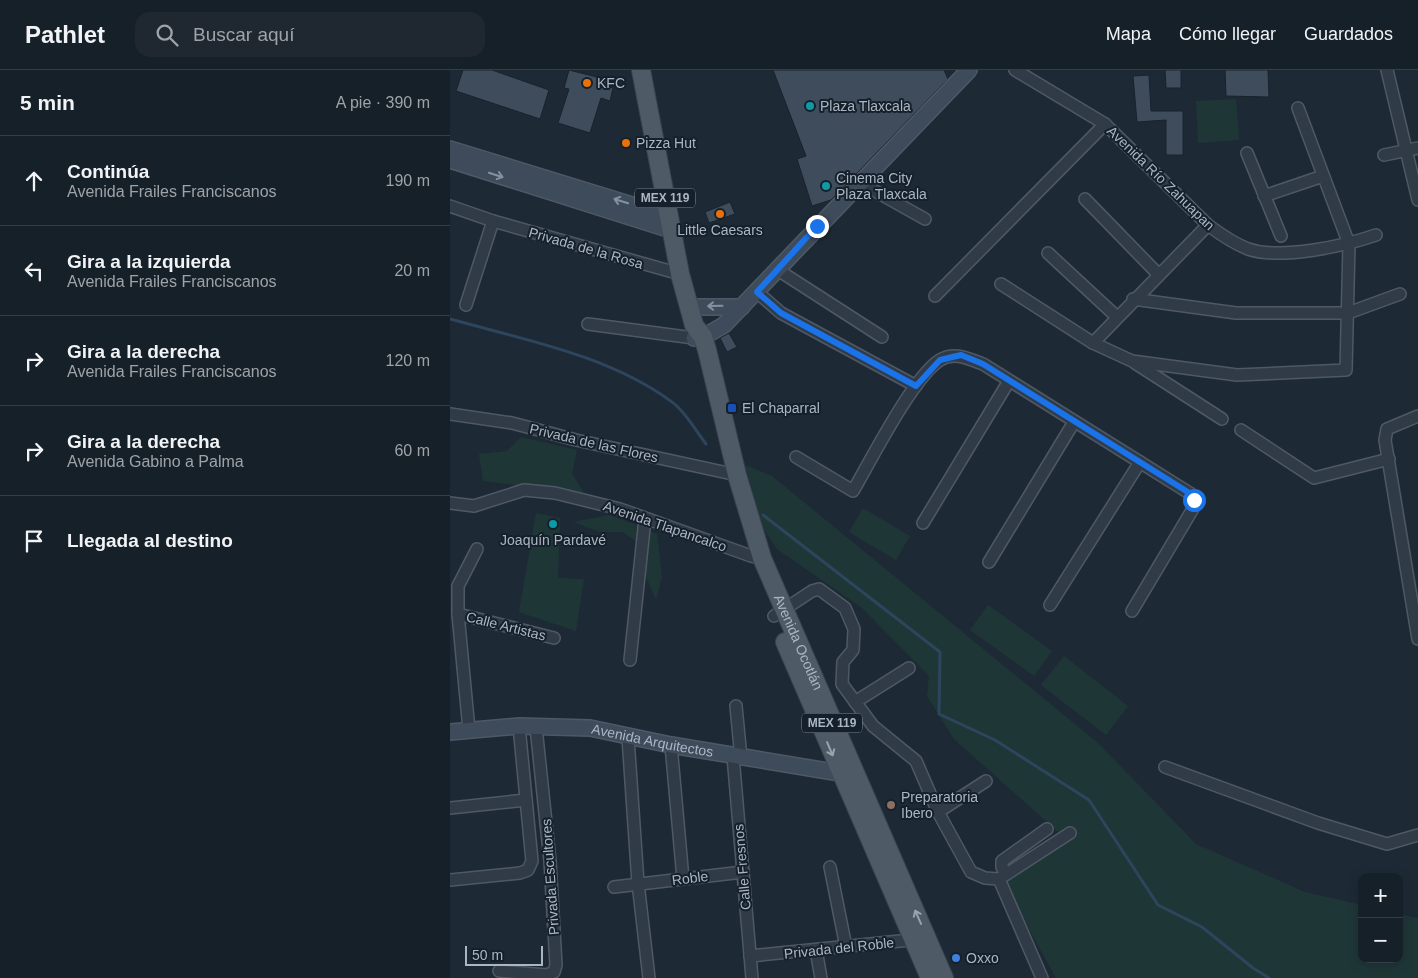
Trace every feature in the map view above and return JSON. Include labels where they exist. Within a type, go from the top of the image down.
[{"type":"main road","name":"Avenida Ocotlán","points":[[641,70],[688,308],[697,334],[732,474],[756,557],[846,772],[920,939],[944,978]]},
{"type":"main road","name":"Avenida Ocotlán","points":[[920,939],[930,978]]},
{"type":"street","points":[[588,324],[697,334],[724,325],[778,270],[859,182],[969,70]]},
{"type":"street","name":"Avenida Río Zahuapan","points":[[1015,70],[1105,124],[1208,225],[1225,238],[1249,249],[1286,253],[1350,244],[1376,235]]},
{"type":"street","points":[[1387,70],[1418,200]]},
{"type":"street","points":[[1132,361],[1237,375],[1346,370],[1350,244],[1298,108]]},
{"type":"street","points":[[935,296],[1105,124]]},
{"type":"street","points":[[1384,155],[1418,148]]},
{"type":"street","points":[[450,149],[670,223]]},
{"type":"street","points":[[1247,153],[1280,236]]},
{"type":"street","points":[[450,160],[670,223]]},
{"type":"street","points":[[1264,196],[1323,176]]},
{"type":"street","points":[[859,182],[925,219]]},
{"type":"street","points":[[1085,199],[1158,274]]},
{"type":"street","name":"Privada de la Rosa","points":[[450,206],[493,221],[680,274]]},
{"type":"street","points":[[466,305],[493,221]]},
{"type":"street","points":[[1093,343],[1133,299],[1208,225]]},
{"type":"street","points":[[1048,253],[1116,317]]},
{"type":"street","points":[[778,270],[882,337]]},
{"type":"street","points":[[1000,284],[1093,343],[1132,361],[1222,419]]},
{"type":"street","points":[[757,292],[781,313],[916,386]]},
{"type":"street","points":[[1133,299],[1236,313],[1348,313],[1400,294]]},
{"type":"street","points":[[688,308],[742,307]]},
{"type":"street","points":[[796,457],[852,491],[916,386],[940,360],[961,355],[983,364],[1191,494],[1194,500],[1194,507],[1132,611]]},
{"type":"street","points":[[923,523],[1009,381]]},
{"type":"street","name":"Privada de las Flores","points":[[450,414],[512,423],[732,474]]},
{"type":"street","points":[[1418,416],[1387,429],[1385,440],[1418,639]]},
{"type":"street","points":[[989,562],[1074,422]]},
{"type":"street","points":[[1241,430],[1314,478],[1388,459]]},
{"type":"street","points":[[1050,605],[1140,462]]},
{"type":"street","name":"Avenida Tlapancalco","points":[[450,503],[474,506],[524,490],[555,493],[606,504],[756,557]]},
{"type":"street","points":[[630,660],[645,519]]},
{"type":"street","points":[[469,730],[458,614],[458,586],[477,549]]},
{"type":"street","points":[[779,612],[812,591],[819,589],[845,608],[854,629],[853,650],[843,662],[842,684],[873,726],[916,761],[938,812],[971,872],[985,878],[1002,877],[1070,833]]},
{"type":"street","name":"Calle Artistas","points":[[458,614],[554,638]]},
{"type":"street","points":[[855,702],[909,668]]},
{"type":"street","name":"Calle Fresnos","points":[[736,706],[743,872],[752,978]]},
{"type":"street","name":"Avenida Arquitectos","points":[[450,732],[520,726],[590,728],[628,738],[737,757],[846,772]]},
{"type":"street","name":"Privada Escultores","points":[[450,880],[520,873],[528,870],[532,861],[520,726]]},
{"type":"street","name":"Privada Escultores","points":[[498,971],[547,975],[554,972],[556,965],[550,861],[536,726]]},
{"type":"street","points":[[628,738],[638,884],[650,978]]},
{"type":"street","points":[[671,745],[683,879]]},
{"type":"street","points":[[1165,767],[1318,824],[1387,844],[1418,835]]},
{"type":"street","points":[[938,812],[986,781]]},
{"type":"street","points":[[450,808],[526,800]]},
{"type":"street","points":[[1042,978],[1002,877],[1002,861],[1047,829]]},
{"type":"street","points":[[830,867],[846,947]]},
{"type":"street","name":"Roble","points":[[614,888],[743,872]]},
{"type":"street","name":"Privada del Roble","points":[[750,956],[920,939]]},
{"type":"street","points":[[816,950],[821,978]]},
{"type":"green space","points":[[1236,99],[1239,140],[1198,143],[1196,101]]},
{"type":"green space","points":[[521,437],[577,450],[572,474],[585,494],[483,481],[479,454],[507,451]]},
{"type":"green space","points":[[745,465],[772,476],[1098,743],[1196,844],[1305,892],[1358,904],[1358,963],[1403,963],[1403,915],[1418,918],[1418,978],[1056,978],[1004,884],[1066,839],[954,739],[927,696],[929,676],[862,608],[777,549],[763,528]]},
{"type":"green space","points":[[863,508],[910,536],[896,560],[849,532]]},
{"type":"green space","points":[[536,513],[560,518],[558,578],[584,579],[576,631],[519,612]]},
{"type":"green space","points":[[609,515],[640,526],[636,541],[622,532],[600,532],[573,522]]},
{"type":"green space","points":[[647,530],[657,534],[662,577],[656,600],[643,570]]},
{"type":"green space","points":[[988,605],[1052,651],[1034,676],[970,630]]},
{"type":"green space","points":[[1064,656],[1128,706],[1106,735],[1041,685]]},
{"type":"building","points":[[463,70],[492,70],[549,90],[540,119],[456,91]]},
{"type":"building","points":[[569,70],[609,80],[607,86],[613,88],[610,101],[601,98],[590,133],[558,123],[569,89],[564,88]]},
{"type":"building","points":[[773,70],[944,70],[948,79],[831,200],[812,206],[797,159],[806,156]]},
{"type":"building","points":[[1165,70],[1181,70],[1181,88],[1166,88]]},
{"type":"building","points":[[1225,70],[1268,70],[1269,97],[1226,96]]},
{"type":"building","points":[[1149,75],[1151,111],[1183,111],[1183,155],[1166,155],[1166,120],[1137,122],[1133,76]]},
{"type":"building","name":"Little Caesars","points":[[730,202],[735,214],[709,223],[705,212]]},
{"type":"building","points":[[729,333],[737,347],[727,352],[720,338]]},
{"type":"waterway","points":[[450,319],[536,342],[621,372],[647,386],[677,406],[706,444]]},
{"type":"waterway","points":[[763,515],[940,652],[939,714],[995,740],[1089,800],[1158,905],[1202,927],[1253,968],[1269,978]]},
{"type":"place","name":"KFC","points":[[587,83]]},
{"type":"place","name":"Plaza Tlaxcala","points":[[810,106]]},
{"type":"place","name":"Pizza Hut","points":[[626,143]]},
{"type":"place","name":"Cinema City Plaza Tlaxcala","points":[[826,186]]},
{"type":"place","name":"Little Caesars","points":[[720,214]]},
{"type":"place","name":"El Chaparral","points":[[732,408]]},
{"type":"place","name":"Joaquín Pardavé","points":[[553,524]]},
{"type":"place","name":"Preparatoria Ibero","points":[[891,805]]},
{"type":"place","name":"Oxxo","points":[[956,958]]},
{"type":"route","points":[[817,226],[757,292],[781,313],[916,386],[940,360],[961,355],[983,364],[1191,494],[1194,500]]}]
